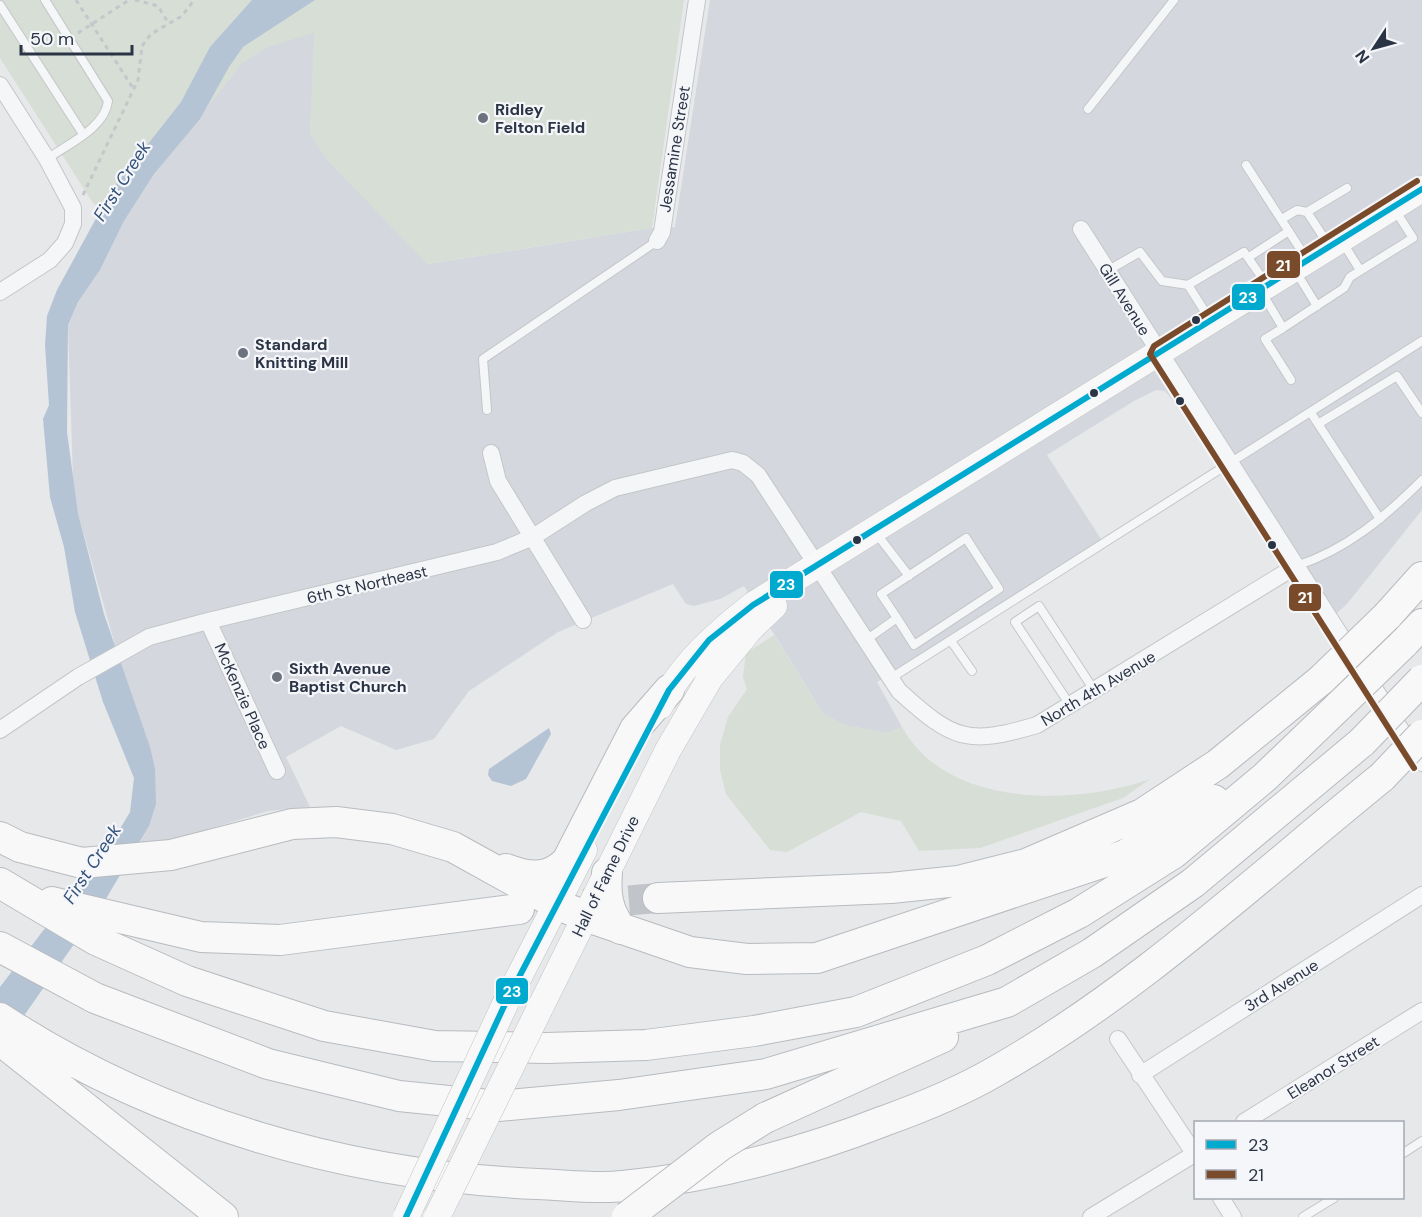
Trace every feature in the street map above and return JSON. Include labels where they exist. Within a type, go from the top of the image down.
[{"type":"highway","points":[[658,898],[891,888],[958,881],[1026,864],[1142,814],[1218,764],[1321,680],[1387,616],[1422,577]]},
{"type":"highway","points":[[0,882],[96,940],[177,976],[324,1026],[435,1046],[646,1046],[754,1031],[856,1012],[987,960],[1079,913],[1174,853],[1266,777],[1413,634]]},
{"type":"highway","points":[[627,1217],[720,1146],[765,1118],[926,1046],[1092,953],[1193,883],[1362,742],[1422,680]]},
{"type":"highway","points":[[468,855],[531,877],[560,868],[574,851],[635,729],[669,690]]},
{"type":"highway","points":[[0,1018],[98,1077],[173,1108],[256,1137],[368,1164],[479,1181],[619,1187],[719,1173],[828,1143],[945,1098],[997,1071],[1140,975],[1382,777],[1422,735]]},
{"type":"highway","points":[[10,842],[82,862],[127,861],[171,855],[292,824],[336,822],[392,828],[453,847],[556,904],[690,952],[747,959],[817,958],[1125,855],[1214,800],[1306,736]]},
{"type":"highway","points":[[607,873],[605,893],[608,907],[621,929]]},
{"type":"highway","points":[[0,882],[63,906],[201,937],[280,940],[519,909]]},
{"type":"highway","points":[[0,947],[95,998],[268,1064],[399,1096],[498,1106],[619,1095],[766,1074],[1007,1002]]},
{"type":"highway","points":[[0,1040],[81,1107],[223,1217]]},
{"type":"highway","points":[[172,1176],[204,1217]]},
{"type":"main road","name":"Hall of Fame Drive","points":[[406,1217],[507,1002],[556,904],[669,690],[709,640],[753,605],[1422,189]]},
{"type":"main road","name":"Hall of Fame Drive","points":[[437,1217],[668,750],[710,678],[752,628],[816,566]]},
{"type":"street","name":"Jessamine Street","points":[[657,241],[663,222],[697,0]]},
{"type":"street","points":[[0,85],[47,159],[73,216],[65,243],[50,260],[0,292]]},
{"type":"street","name":"Gill Avenue","points":[[1081,229],[1422,763]]},
{"type":"street","points":[[491,453],[498,481],[584,620]]},
{"type":"street","name":"6th St Northeast","points":[[0,730],[78,677],[149,638],[208,621],[496,552],[533,537],[586,503],[615,488],[732,460],[743,463]]},
{"type":"street","name":"North 4th Avenue","points":[[743,463],[758,475],[899,691],[931,720],[962,736],[997,737],[1037,725],[1296,566]]},
{"type":"street","name":"McKenzie Place","points":[[208,621],[277,771]]},
{"type":"street","name":"3rd Avenue","points":[[1140,1075],[1422,895]]},
{"type":"street","name":"Eleanor Street","points":[[1246,1121],[1422,1011]]},
{"type":"street","points":[[1118,1039],[1194,1153]]},
{"type":"street","points":[[1091,1217],[1194,1155]]},
{"type":"street","points":[[1222,1199],[1233,1217]]},
{"type":"lane","points":[[45,0],[108,100],[101,119],[47,159]]},
{"type":"lane","points":[[1088,109],[1174,0]]},
{"type":"lane","points":[[0,5],[83,134]]},
{"type":"lane","points":[[1246,165],[1289,231],[1317,306]]},
{"type":"lane","points":[[1307,212],[1347,188]]},
{"type":"lane","points":[[1291,380],[1265,339],[1344,288],[1350,277],[1360,270],[1413,238],[1393,207]]},
{"type":"lane","points":[[1282,219],[1297,210],[1307,212],[1360,270]]},
{"type":"lane","points":[[1249,257],[1289,231]]},
{"type":"lane","name":"Jessamine Street","points":[[488,410],[483,358],[612,274],[657,241]]},
{"type":"lane","points":[[1107,271],[1140,252],[1162,281],[1188,285],[1244,252],[1249,257],[1283,328]]},
{"type":"lane","points":[[1188,285],[1211,321]]},
{"type":"lane","points":[[891,678],[1311,414],[1422,341]]},
{"type":"lane","points":[[1318,424],[1397,376],[1422,413]]},
{"type":"lane","points":[[1311,414],[1380,519]]},
{"type":"lane","points":[[1296,566],[1323,557],[1380,519],[1422,480]]},
{"type":"lane","points":[[874,530],[909,576]]},
{"type":"lane","points":[[966,538],[999,589],[914,645],[881,594],[909,576],[966,538]]},
{"type":"lane","points":[[1015,622],[1039,606],[1094,690]]},
{"type":"lane","points":[[1006,607],[1070,705]]},
{"type":"lane","points":[[866,640],[897,618]]},
{"type":"lane","points":[[951,641],[972,671]]},
{"type":"lane","points":[[1404,1153],[1422,1141]]},
{"type":"lane","points":[[1303,1217],[1331,1199]]},
{"type":"path","points":[[76,0],[133,88]]},
{"type":"path","points":[[70,38],[129,0]]},
{"type":"path","points":[[135,0],[158,6],[169,24]]},
{"type":"path","points":[[158,6],[160,0]]},
{"type":"path","points":[[73,216],[133,88],[140,70],[139,57],[142,46],[152,34],[182,15],[194,0]]},
{"type":"shaded area","points":[[0,0],[684,0],[652,228],[427,264],[327,160],[310,134],[314,33],[267,47],[242,63],[154,174],[124,221],[93,203],[0,58]]},
{"type":"shaded area","points":[[710,0],[1422,0],[1422,510],[1347,604],[1319,629],[1182,411],[1165,391],[1156,390],[1134,401],[1047,455],[1103,542],[877,682],[902,727],[888,733],[844,725],[823,713],[744,586],[720,599],[694,606],[686,604],[673,584],[558,632],[469,691],[434,739],[396,750],[341,726],[286,757],[310,807],[268,811],[176,839],[138,846],[149,826],[124,677],[78,513],[73,478],[68,325],[78,302],[100,270],[124,221],[154,174],[242,63],[267,47],[315,32],[310,134],[428,264],[652,228],[675,227]]},
{"type":"shaded area","points":[[774,635],[823,713],[844,725],[888,733],[902,727],[922,754],[949,773],[980,786],[1014,794],[1050,796],[1085,794],[1150,779],[1123,798],[980,848],[919,851],[901,821],[861,812],[787,852],[770,850],[726,794],[720,770],[720,745],[728,717],[747,689],[743,677],[746,653]]},
{"type":"water","name":"First Creek","points":[[252,0],[315,0],[243,47],[200,119],[154,174],[124,221],[100,270],[78,302],[68,325],[67,432],[78,513],[104,614],[150,747],[155,769],[156,804],[149,826],[107,897],[0,1050],[0,987],[117,834],[130,812],[134,778],[103,702],[75,612],[64,547],[50,497],[43,419],[49,405],[45,345],[47,316],[57,290],[111,191],[181,102],[210,47]]},
{"type":"water","points":[[549,728],[551,734],[526,779],[511,786],[492,781],[488,775],[489,769]]},
{"type":"tunnel","points":[[584,904],[658,898]]},
{"type":"transit line","name":"21","points":[[1414,768],[1150,354],[1154,346],[1417,181]]},
{"type":"transit line","name":"23","points":[[406,1217],[506,1002],[669,690],[709,640],[753,605],[1422,189]]},
{"type":"place","name":"Ridley Felton Field","points":[[483,118]]},
{"type":"place","name":"Standard Knitting Mill","points":[[243,353]]},
{"type":"place","name":"Sixth Avenue Baptist Church","points":[[277,677]]}]
